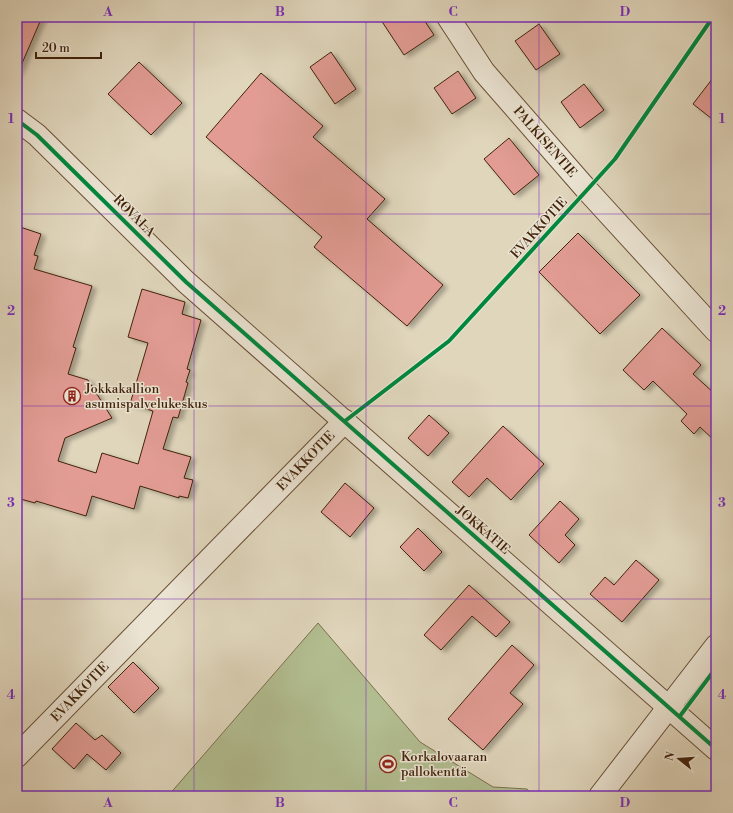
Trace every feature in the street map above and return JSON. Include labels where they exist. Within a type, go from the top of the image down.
[{"type":"street","name":"PALKISENTIE","points":[[448,17],[484,72],[587,190],[716,331]]},
{"type":"street","name":"ROVALA","points":[[17,120],[37,135],[186,282],[237,326]]},
{"type":"street","name":"JOKKATIE","points":[[237,326],[716,749]]},
{"type":"street","name":"EVAKKOTIE","points":[[17,756],[345,421]]},
{"type":"street","points":[[600,796],[716,646]]},
{"type":"green space","points":[[318,623],[420,742],[493,787],[527,789],[534,796],[168,796]]},
{"type":"building","points":[[17,17],[42,17],[17,75]]},
{"type":"building","points":[[379,17],[422,17],[434,35],[404,55]]},
{"type":"building","points":[[539,24],[560,54],[536,70],[515,41]]},
{"type":"building","points":[[331,52],[356,89],[335,104],[310,67]]},
{"type":"building","points":[[139,62],[182,103],[151,135],[108,94]]},
{"type":"building","points":[[458,71],[476,98],[452,114],[434,88]]},
{"type":"building","points":[[261,73],[323,126],[313,137],[385,199],[367,219],[443,285],[407,326],[314,247],[322,237],[206,137]]},
{"type":"building","points":[[716,74],[716,122],[693,104]]},
{"type":"building","points":[[584,84],[604,110],[580,128],[561,102]]},
{"type":"building","points":[[509,138],[539,175],[514,195],[484,159]]},
{"type":"building","points":[[17,226],[41,234],[34,255],[38,256],[34,269],[92,286],[73,347],[76,348],[68,374],[88,380],[112,418],[65,438],[58,461],[96,473],[102,453],[138,464],[153,411],[130,404],[148,343],[128,337],[142,289],[185,302],[182,314],[201,320],[187,369],[190,370],[186,382],[188,383],[178,418],[173,417],[163,449],[191,457],[184,478],[193,480],[188,498],[179,496],[179,498],[140,486],[134,509],[92,496],[86,516],[36,501],[35,503],[17,498]]},
{"type":"building","points":[[578,233],[640,295],[600,334],[539,272]]},
{"type":"building","points":[[662,328],[701,365],[693,374],[716,395],[716,442],[700,427],[694,434],[681,421],[687,414],[653,381],[644,390],[623,370]]},
{"type":"building","points":[[429,415],[449,433],[428,456],[408,438]]},
{"type":"building","points":[[503,426],[544,464],[511,500],[487,478],[469,497],[452,482]]},
{"type":"building","points":[[345,483],[374,508],[350,537],[321,512]]},
{"type":"building","points":[[560,501],[579,519],[565,535],[575,545],[559,563],[529,535]]},
{"type":"building","points":[[418,528],[442,552],[424,571],[400,547]]},
{"type":"building","points":[[636,560],[659,580],[622,622],[590,594],[605,577],[614,585]]},
{"type":"building","points":[[469,585],[510,622],[496,637],[472,616],[441,650],[424,635]]},
{"type":"building","points":[[512,645],[534,665],[510,693],[523,704],[483,750],[448,719]]},
{"type":"building","points":[[133,662],[159,688],[134,713],[108,687]]},
{"type":"building","points":[[76,723],[95,740],[102,735],[121,753],[106,770],[87,754],[74,769],[52,749]]},
{"type":"cycle path","points":[[345,421],[449,341],[587,190],[615,159],[713,17]]},
{"type":"cycle path","points":[[17,120],[37,135],[186,282],[716,749]]},
{"type":"cycle path","points":[[680,716],[716,668]]},
{"type":"place","name":"Jokkakallion asumispalvelukeskus","points":[[72,396]]},
{"type":"place","name":"Korkalovaaran pallokenttä","points":[[388,764]]}]
